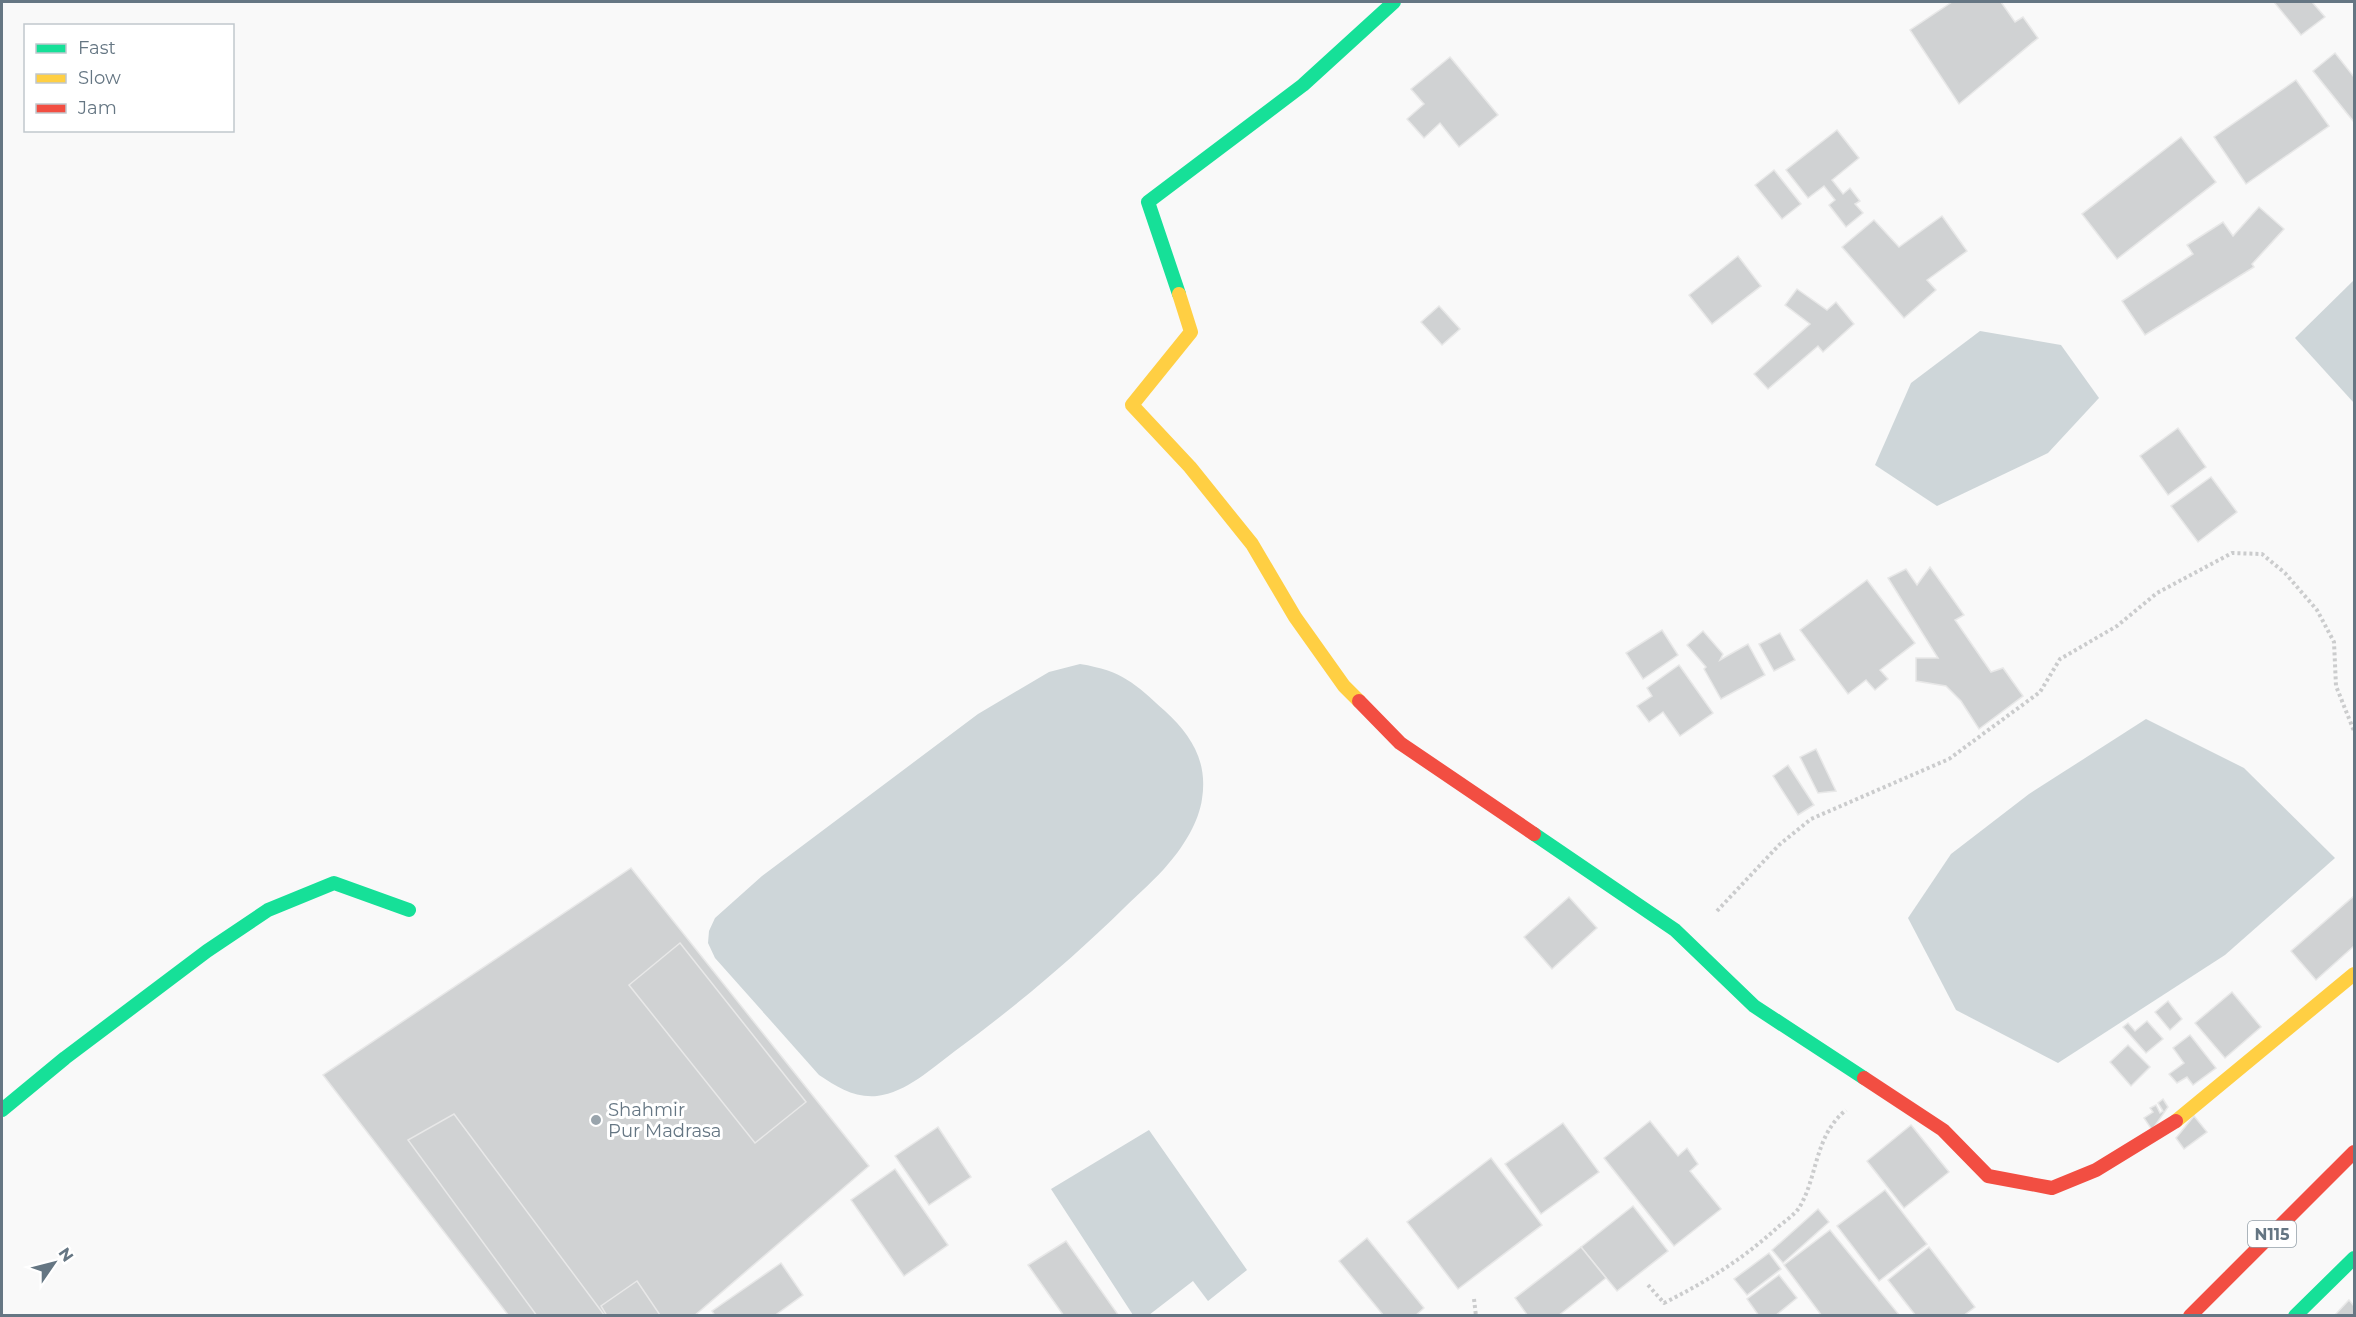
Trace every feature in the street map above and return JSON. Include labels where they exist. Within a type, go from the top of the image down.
[{"type":"main road","points":[[1394,2],[1304,85],[1148,202],[1191,332],[1132,405],[1190,467],[1252,544],[1295,616],[1344,686],[1400,743],[1675,930],[1754,1006],[1943,1130],[1988,1176],[2052,1188],[2096,1170],[2168,1128],[2355,974]]},
{"type":"main road","points":[[2,1110],[147,996],[268,910],[334,883],[409,910]]},
{"type":"main road","name":"N115","points":[[2190,1316],[2355,1152]]},
{"type":"main road","points":[[2295,1316],[2355,1258]]},
{"type":"path","points":[[1717,911],[1779,845],[1811,819],[1948,759],[2040,692],[2060,659],[2117,626],[2157,594],[2232,553],[2262,554],[2285,573],[2317,610],[2334,642],[2336,686],[2355,731]]},
{"type":"path","points":[[1648,1285],[1664,1303],[1705,1282],[1747,1256],[1798,1209],[1825,1137],[1837,1118],[1858,1100],[1879,1089]]},
{"type":"path","points":[[1474,1299],[1476,1316]]},
{"type":"shaded area","points":[[2354,280],[2354,403],[2295,338]]},
{"type":"shaded area","points":[[1980,331],[2061,345],[2099,398],[2048,453],[1937,506],[1875,465],[1911,383]]},
{"type":"shaded area","points":[[1080,664],[1107,670],[1136,686],[1174,720],[1190,739],[1200,761],[1203,785],[1198,816],[1185,841],[1159,875],[1042,983],[918,1079],[898,1090],[877,1096],[853,1093],[832,1084],[819,1075],[715,958],[708,943],[709,931],[715,918],[762,876],[978,714],[1049,672]]},
{"type":"shaded area","points":[[2146,719],[2244,768],[2335,858],[2225,955],[2058,1063],[1956,1010],[1908,918],[1951,854],[2029,794]]},
{"type":"shaded area","points":[[1149,1130],[1247,1270],[1208,1301],[1193,1281],[1149,1315],[1133,1315],[1051,1189]]},
{"type":"building","points":[[1952,2],[2001,2],[2015,22],[2023,17],[2038,38],[1959,104],[1910,30]]},
{"type":"building","points":[[2274,2],[2312,2],[2325,17],[2301,35]]},
{"type":"building","points":[[2335,53],[2354,77],[2354,122],[2313,71]]},
{"type":"building","points":[[1450,57],[1498,115],[1459,147],[1440,123],[1424,138],[1407,119],[1424,104],[1411,89]]},
{"type":"building","points":[[2296,80],[2329,126],[2246,184],[2214,137]]},
{"type":"building","points":[[1837,130],[1859,158],[1832,180],[1843,194],[1850,188],[1860,201],[1855,204],[1863,213],[1846,227],[1829,205],[1835,200],[1824,186],[1808,198],[1786,170]]},
{"type":"building","points":[[2181,137],[2216,182],[2117,259],[2082,214]]},
{"type":"building","points":[[1774,170],[1801,204],[1782,219],[1755,185]]},
{"type":"building","points":[[2259,207],[2284,229],[2252,264],[2254,267],[2145,335],[2122,301],[2193,254],[2187,245],[2223,222],[2233,236]]},
{"type":"building","points":[[1942,216],[1967,251],[1927,280],[1936,290],[1904,318],[1842,247],[1874,220],[1899,247]]},
{"type":"building","points":[[1738,256],[1761,286],[1712,324],[1689,295]]},
{"type":"building","points":[[1797,289],[1827,310],[1836,302],[1854,324],[1823,352],[1818,346],[1768,389],[1754,374],[1810,324],[1785,305]]},
{"type":"building","points":[[1439,306],[1460,329],[1442,345],[1421,322]]},
{"type":"building","points":[[2178,428],[2206,467],[2168,495],[2140,456]]},
{"type":"building","points":[[2211,477],[2237,512],[2198,542],[2171,506]]},
{"type":"building","points":[[1930,567],[1964,615],[1955,620],[1991,672],[2003,668],[2023,696],[1979,729],[1961,701],[1946,686],[1916,681],[1916,658],[1938,658],[1888,578],[1906,569],[1917,585]]},
{"type":"building","points":[[1867,580],[1915,643],[1880,670],[1888,679],[1875,690],[1866,680],[1848,694],[1800,630]]},
{"type":"building","points":[[1662,630],[1678,655],[1643,679],[1626,653]]},
{"type":"building","points":[[1703,631],[1723,654],[1720,660],[1748,644],[1765,675],[1721,699],[1704,669],[1706,667],[1687,645]]},
{"type":"building","points":[[1780,633],[1795,660],[1774,671],[1759,644]]},
{"type":"building","points":[[1679,665],[1713,713],[1680,736],[1663,712],[1649,722],[1637,706],[1652,696],[1647,688]]},
{"type":"building","points":[[1816,749],[1836,791],[1818,793],[1800,757]]},
{"type":"building","points":[[1788,765],[1814,805],[1798,815],[1773,776]]},
{"type":"building","name":"Shahmir Pur Madrasa","points":[[631,868],[869,1166],[694,1316],[509,1316],[323,1075]]},
{"type":"building","points":[[2354,896],[2354,946],[2316,980],[2291,951]]},
{"type":"building","points":[[1569,897],[1597,928],[1552,969],[1524,937]]},
{"type":"building","points":[[680,943],[806,1102],[755,1143],[629,985]]},
{"type":"building","points":[[2232,992],[2261,1027],[2225,1058],[2195,1023]]},
{"type":"building","points":[[2168,1001],[2182,1019],[2170,1030],[2155,1012]]},
{"type":"building","points":[[2147,1021],[2163,1039],[2146,1053],[2123,1027],[2128,1023],[2135,1031]]},
{"type":"building","points":[[2190,1035],[2216,1068],[2193,1085],[2187,1077],[2177,1083],[2169,1074],[2184,1063],[2173,1048]]},
{"type":"building","points":[[2128,1045],[2150,1067],[2131,1086],[2110,1062]]},
{"type":"building","points":[[2163,1099],[2168,1107],[2152,1130],[2144,1118],[2153,1112],[2150,1108],[2156,1105],[2160,1113],[2163,1111],[2158,1103]]},
{"type":"building","points":[[454,1114],[605,1316],[537,1316],[408,1140]]},
{"type":"building","points":[[2194,1116],[2207,1132],[2184,1149],[2176,1138]]},
{"type":"building","points":[[1650,1121],[1678,1156],[1687,1148],[1698,1164],[1690,1171],[1721,1209],[1674,1246],[1604,1158]]},
{"type":"building","points":[[1563,1123],[1599,1172],[1541,1214],[1505,1164]]},
{"type":"building","points":[[1911,1125],[1949,1172],[1904,1208],[1867,1161]]},
{"type":"building","points":[[938,1127],[971,1177],[929,1205],[895,1156]]},
{"type":"building","points":[[1491,1158],[1542,1225],[1458,1289],[1407,1222]]},
{"type":"building","points":[[895,1169],[948,1245],[904,1276],[851,1200]]},
{"type":"building","points":[[1885,1190],[1927,1244],[1879,1281],[1837,1226]]},
{"type":"building","points":[[1633,1206],[1668,1251],[1617,1291],[1581,1247]]},
{"type":"building","points":[[1818,1209],[1829,1222],[1783,1263],[1772,1250]]},
{"type":"building","points":[[1830,1230],[1900,1316],[1822,1316],[1784,1265]]},
{"type":"building","points":[[1367,1238],[1424,1308],[1415,1316],[1384,1316],[1339,1261]]},
{"type":"building","points":[[1066,1241],[1119,1316],[1064,1316],[1028,1265]]},
{"type":"building","points":[[1581,1247],[1606,1278],[1558,1316],[1528,1316],[1515,1298]]},
{"type":"building","points":[[1929,1247],[1975,1307],[1963,1316],[1916,1316],[1888,1280]]},
{"type":"building","points":[[1769,1253],[1781,1269],[1747,1295],[1734,1279]]},
{"type":"building","points":[[781,1263],[803,1295],[774,1316],[715,1316],[712,1311]]},
{"type":"building","points":[[1779,1275],[1797,1298],[1775,1316],[1759,1316],[1747,1299]]},
{"type":"building","points":[[637,1281],[660,1315],[607,1316],[601,1306]]},
{"type":"building","points":[[2349,1300],[2354,1306],[2354,1316],[2334,1316]]},
{"type":"traffic: fast","points":[[1179,294],[1148,202],[1303,85],[1394,2]]},
{"type":"traffic: fast","points":[[1534,834],[1675,930],[1754,1006],[1864,1078]]},
{"type":"traffic: fast","points":[[2,1110],[65,1058],[207,951],[268,910],[334,883],[409,910]]},
{"type":"traffic: fast","points":[[2295,1316],[2354,1258]]},
{"type":"traffic: slow","points":[[1179,294],[1191,332],[1132,405],[1190,467],[1252,544],[1295,617],[1344,686],[1359,701]]},
{"type":"traffic: slow","points":[[2176,1121],[2354,974]]},
{"type":"traffic: jam","points":[[1359,701],[1400,743],[1534,834]]},
{"type":"traffic: jam","points":[[1864,1078],[1943,1130],[1988,1176],[2052,1188],[2096,1170],[2176,1121]]},
{"type":"traffic: jam","points":[[2190,1316],[2354,1152]]},
{"type":"place","name":"Shahmir Pur Madrasa","points":[[596,1120]]}]
